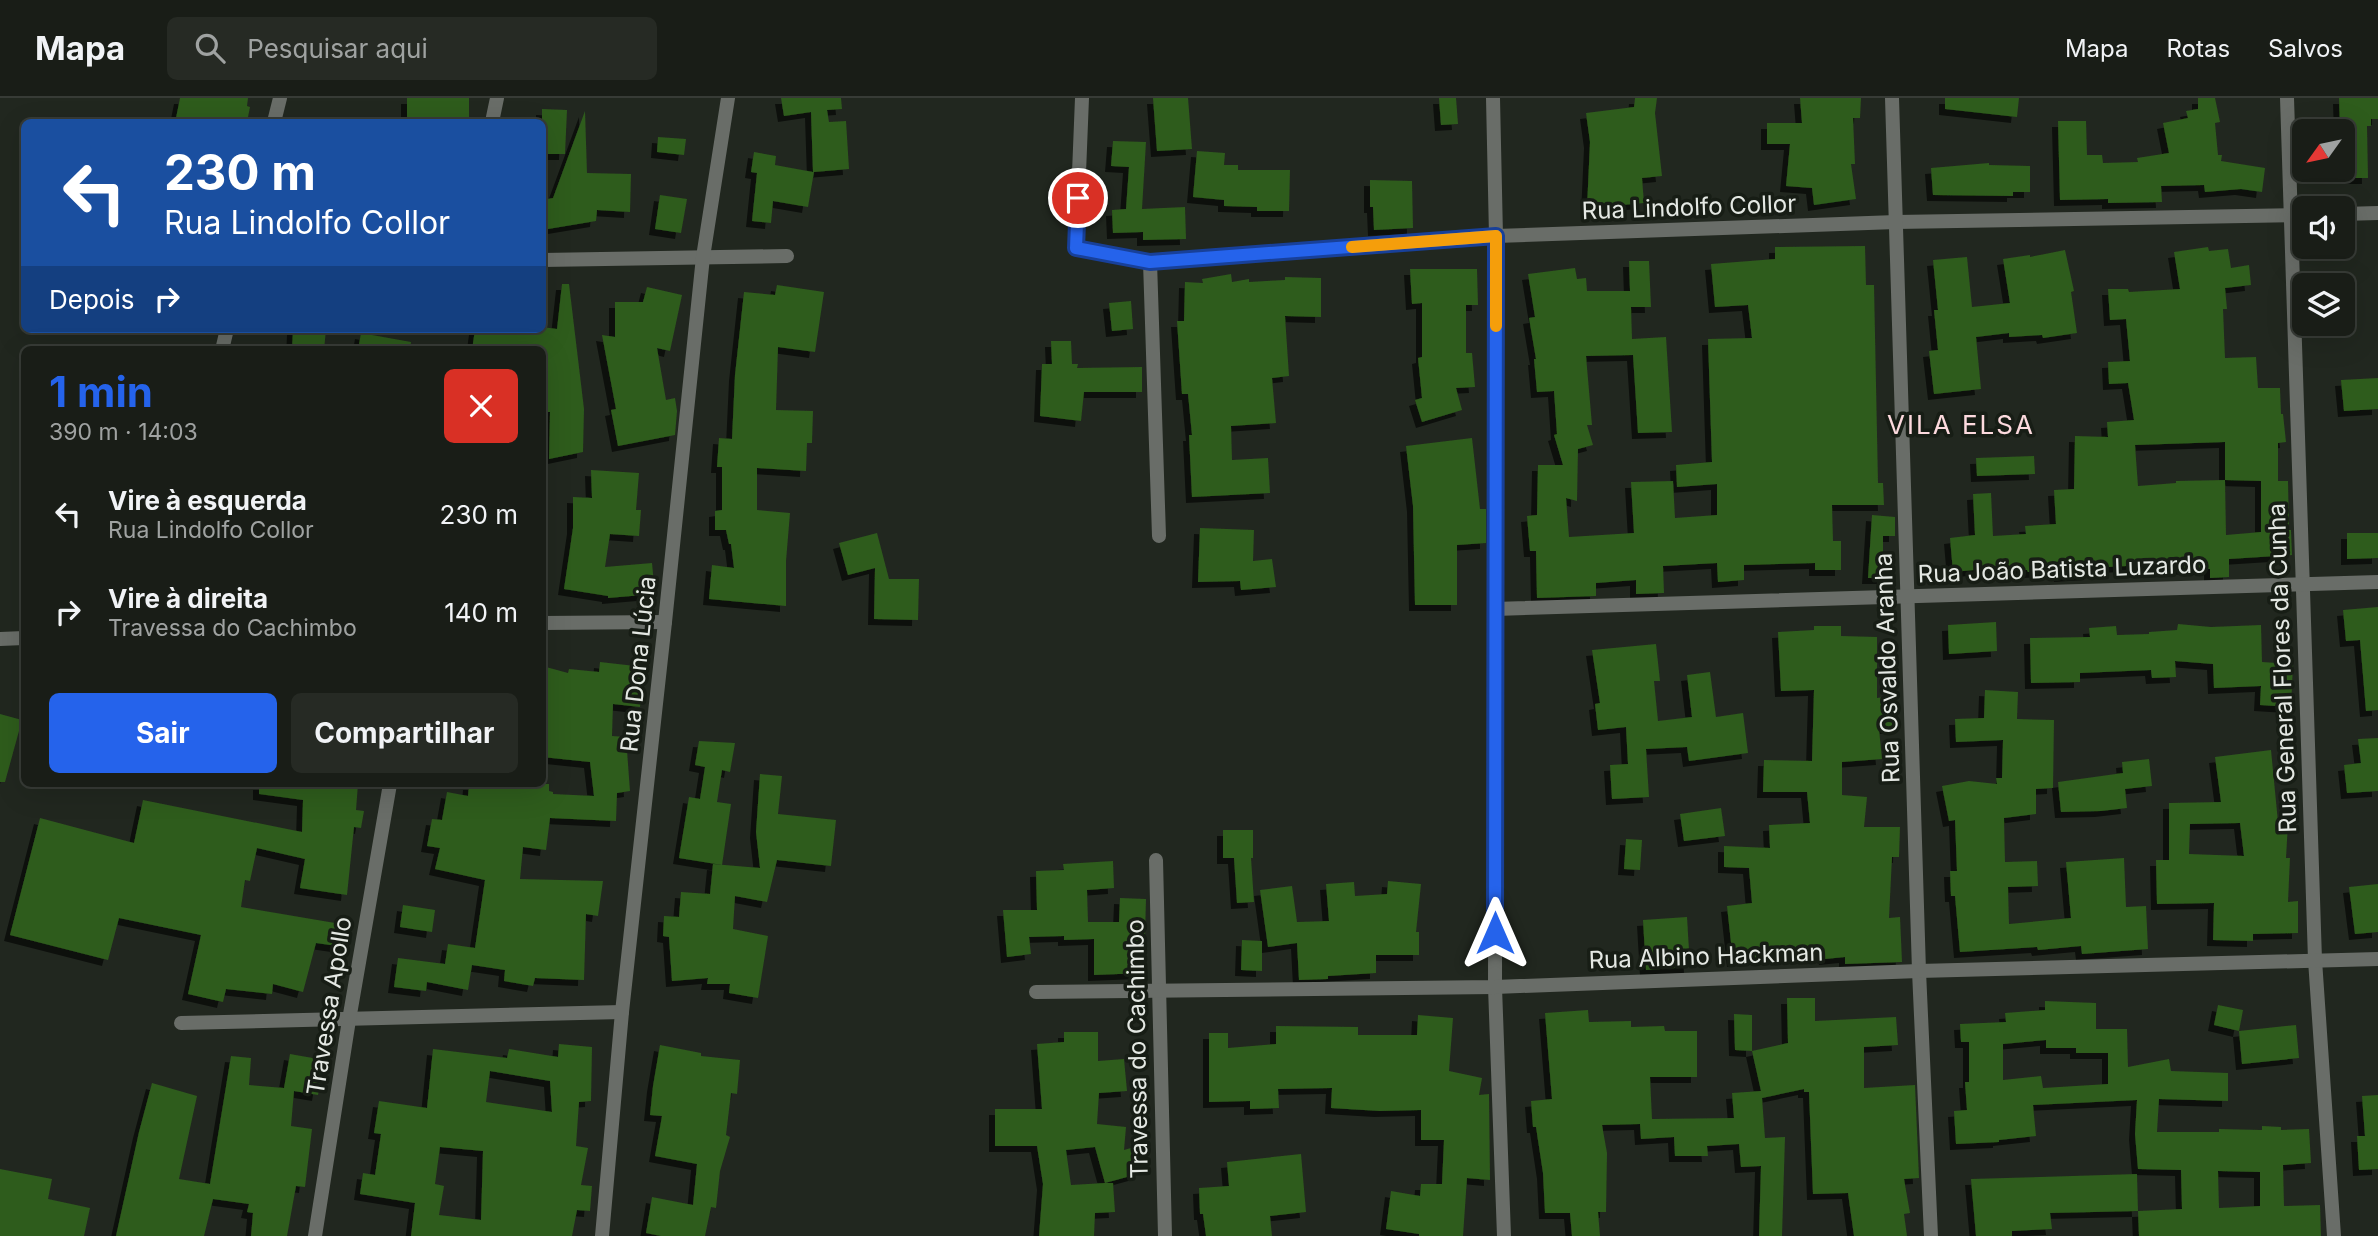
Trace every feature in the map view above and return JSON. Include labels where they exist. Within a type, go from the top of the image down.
[{"type":"street","points":[[275,119],[280,98]]},
{"type":"street","points":[[492,119],[496,98]]},
{"type":"street","name":"Rua Dona Lúcia","points":[[602,1236],[622,1012],[666,622],[703,257],[728,98]]},
{"type":"street","name":"Rua Lindolfo Collor","points":[[1082,98],[1076,248],[1150,262],[1496,236],[1896,222],[2292,216]]},
{"type":"street","points":[[1493,98],[1496,236],[1495,987],[1504,1236]]},
{"type":"street","name":"Rua Osvaldo Aranha","points":[[1892,98],[1919,971],[1931,1236]]},
{"type":"street","name":"Rua General Flores da Cunha","points":[[2287,98],[2296,196]]},
{"type":"street","points":[[2355,214],[2378,213]]},
{"type":"street","points":[[546,260],[787,256]]},
{"type":"street","name":"Rua General Flores da Cunha","points":[[2298,259],[2302,584],[2315,960],[2334,1236]]},
{"type":"street","points":[[1150,262],[1159,536]]},
{"type":"street","name":"Rua João Batista Luzardo","points":[[1495,609],[2378,582]]},
{"type":"street","points":[[546,624],[666,622]]},
{"type":"street","points":[[0,639],[21,638]]},
{"type":"street","name":"Travessa Apollo","points":[[315,1236],[389,787]]},
{"type":"street","name":"Travessa do Cachimbo","points":[[1156,860],[1165,1236]]},
{"type":"street","name":"Rua Albino Hackman","points":[[1036,992],[1495,987],[1919,971],[2378,959]]},
{"type":"street","points":[[181,1023],[622,1012]]},
{"type":"building","points":[[180,98],[248,98],[247,106],[250,107],[248,119],[176,118]]},
{"type":"building","points":[[407,98],[469,98],[469,119],[407,119]]},
{"type":"building","points":[[781,98],[841,98],[842,109],[827,110],[829,122],[846,121],[849,169],[814,172],[808,207],[773,201],[771,223],[752,221],[757,173],[751,172],[754,152],[776,156],[775,165],[813,172],[811,112],[784,116]]},
{"type":"building","points":[[1153,98],[1188,98],[1192,149],[1157,151]]},
{"type":"building","points":[[1439,98],[1456,98],[1458,124],[1441,125]]},
{"type":"building","points":[[1635,98],[1657,98],[1655,113],[1662,176],[1642,178],[1644,203],[1611,206],[1611,209],[1587,208],[1590,142],[1586,113],[1634,107]]},
{"type":"building","points":[[1800,98],[1861,98],[1860,118],[1853,118],[1855,164],[1851,164],[1856,199],[1814,205],[1812,188],[1786,186],[1790,144],[1767,144],[1767,123],[1802,123]]},
{"type":"building","points":[[1945,98],[2019,98],[2017,117],[1945,109]]},
{"type":"building","points":[[2198,98],[2215,98],[2220,122],[2215,123],[2221,161],[2265,168],[2262,192],[2241,189],[2205,192],[2204,185],[2161,186],[2162,202],[2060,200],[2058,121],[2086,121],[2087,155],[2102,155],[2103,163],[2138,162],[2137,158],[2169,153],[2163,123],[2188,118],[2186,111],[2198,109]]},
{"type":"building","points":[[2339,98],[2378,98],[2378,119],[2371,119],[2371,126],[2367,126],[2368,178],[2356,178],[2356,119],[2340,119]]},
{"type":"building","points":[[542,109],[567,110],[565,154],[546,154],[546,119],[542,119]]},
{"type":"building","points":[[585,111],[587,173],[631,174],[630,212],[597,210],[596,221],[546,229],[546,199],[553,198]]},
{"type":"building","points":[[658,137],[686,139],[684,155],[657,152]]},
{"type":"building","points":[[1113,141],[1146,142],[1142,209],[1185,207],[1186,239],[1143,240],[1143,232],[1113,233],[1112,210],[1126,209],[1129,167],[1111,166]]},
{"type":"building","points":[[1197,151],[1225,153],[1224,165],[1238,165],[1238,170],[1290,170],[1289,211],[1257,211],[1257,207],[1224,206],[1224,200],[1193,197]]},
{"type":"building","points":[[1989,163],[2030,166],[2030,192],[2013,192],[2013,196],[1933,195],[1931,168]]},
{"type":"building","points":[[1370,180],[1412,181],[1413,228],[1374,230],[1373,207],[1370,207]]},
{"type":"building","points":[[660,195],[687,199],[681,233],[655,229]]},
{"type":"building","points":[[1865,246],[1866,285],[1874,285],[1878,483],[1883,483],[1884,505],[1832,505],[1833,541],[1841,541],[1841,570],[1815,570],[1815,563],[1744,565],[1744,580],[1718,582],[1717,563],[1663,566],[1664,593],[1636,594],[1636,580],[1596,583],[1596,596],[1537,598],[1536,551],[1530,551],[1527,516],[1537,515],[1538,465],[1563,465],[1554,435],[1557,434],[1554,391],[1537,392],[1536,359],[1529,318],[1535,317],[1528,274],[1575,268],[1577,279],[1586,278],[1587,291],[1630,291],[1629,261],[1649,261],[1651,307],[1631,307],[1632,339],[1666,337],[1672,432],[1638,433],[1633,355],[1586,356],[1592,425],[1587,425],[1593,445],[1578,449],[1577,501],[1566,498],[1569,537],[1634,533],[1631,482],[1673,481],[1675,518],[1717,515],[1717,484],[1677,487],[1676,465],[1712,462],[1708,339],[1752,338],[1748,305],[1715,307],[1711,264],[1775,259],[1775,247]]},
{"type":"building","points":[[2208,247],[2209,251],[2228,249],[2231,268],[2249,265],[2251,285],[2225,288],[2225,358],[2256,357],[2258,388],[2280,388],[2286,442],[2278,443],[2278,481],[2288,481],[2292,555],[2229,559],[2229,577],[2210,578],[2210,569],[2145,568],[2145,565],[2089,568],[2090,574],[2060,576],[2059,571],[1995,571],[1995,568],[1953,572],[1950,538],[1975,535],[1973,494],[1991,493],[1993,536],[2026,534],[2025,526],[2056,524],[2054,490],[2074,489],[2075,436],[2108,437],[2107,422],[2134,420],[2128,383],[2109,384],[2108,362],[2130,361],[2126,319],[2110,320],[2108,289],[2128,289],[2129,292],[2180,289],[2174,252]],"holes":[[[2225,442],[2225,480],[2176,481],[2138,486],[2135,445]],[[2225,480],[2261,481],[2261,532],[2226,535]]]},
{"type":"building","points":[[2065,250],[2074,291],[2071,292],[2077,333],[2043,338],[2042,335],[2009,337],[2009,333],[1976,337],[1981,389],[1934,394],[1929,351],[1938,350],[1934,310],[1938,310],[1933,260],[1967,257],[1972,307],[2010,303],[2003,259]]},
{"type":"building","points":[[1410,269],[1477,269],[1478,305],[1466,305],[1466,353],[1472,353],[1475,387],[1456,388],[1462,410],[1422,422],[1415,400],[1422,398],[1418,358],[1422,357],[1422,303],[1412,304]]},
{"type":"building","points":[[1231,274],[1232,282],[1249,279],[1249,282],[1285,280],[1285,277],[1321,278],[1321,317],[1285,316],[1289,376],[1272,378],[1276,423],[1231,426],[1232,460],[1268,458],[1270,493],[1192,497],[1189,435],[1192,435],[1188,394],[1182,394],[1177,321],[1184,321],[1185,282],[1203,283],[1202,279]]},
{"type":"building","points":[[562,284],[569,284],[584,409],[583,452],[549,459],[550,412],[546,412],[546,346],[473,346],[474,333],[546,333],[546,328],[557,329]]},
{"type":"building","points":[[777,285],[824,292],[815,352],[778,347],[776,410],[813,411],[812,443],[807,443],[806,471],[757,468],[757,510],[790,513],[786,606],[709,599],[712,565],[734,568],[726,530],[715,530],[715,511],[722,510],[722,467],[717,467],[719,438],[732,439],[735,375],[744,292],[775,295]]},
{"type":"building","points":[[647,287],[682,295],[670,351],[657,348],[666,400],[675,398],[675,435],[618,446],[611,410],[616,409],[602,335],[615,337],[615,302],[643,302]]},
{"type":"building","points":[[1131,301],[1133,329],[1112,331],[1109,303]]},
{"type":"building","points":[[293,333],[326,333],[324,346],[292,346]]},
{"type":"building","points":[[361,333],[411,342],[410,346],[359,346]]},
{"type":"building","points":[[1051,341],[1071,341],[1072,364],[1078,364],[1077,368],[1142,367],[1142,392],[1084,392],[1081,421],[1040,416],[1042,364],[1052,364]]},
{"type":"building","points":[[2378,378],[2378,409],[2344,411],[2341,380]]},
{"type":"building","points":[[1472,438],[1480,509],[1486,509],[1486,543],[1457,545],[1457,605],[1415,605],[1413,506],[1406,446]]},
{"type":"building","points":[[2034,456],[2035,474],[1977,476],[1976,458]]},
{"type":"building","points":[[591,470],[639,473],[636,510],[641,510],[639,536],[610,534],[605,567],[652,563],[655,594],[608,598],[564,589],[573,528],[573,497],[592,498]]},
{"type":"building","points":[[1872,515],[1895,517],[1895,536],[1883,536],[1883,578],[1868,578]]},
{"type":"building","points":[[1200,528],[1254,530],[1253,561],[1272,559],[1276,587],[1241,590],[1240,581],[1198,582]]},
{"type":"building","points":[[877,533],[889,579],[919,579],[918,620],[874,619],[875,568],[848,575],[839,543]]},
{"type":"building","points":[[2347,533],[2378,533],[2378,558],[2347,559]]},
{"type":"building","points":[[2378,607],[2378,710],[2366,711],[2360,640],[2346,641],[2343,610]]},
{"type":"building","points":[[1996,622],[1997,651],[1949,654],[1948,625]]},
{"type":"building","points":[[2178,624],[2211,627],[2261,625],[2262,662],[2293,664],[2291,707],[2260,705],[2261,686],[2214,688],[2213,664],[2175,661],[2176,677],[2152,678],[2151,670],[2080,673],[2080,682],[2031,683],[2030,638],[2090,637],[2089,628],[2116,626],[2117,635],[2149,634],[2177,630]]},
{"type":"building","points":[[1814,626],[1841,626],[1841,636],[1877,637],[1877,698],[1890,696],[1894,727],[1879,729],[1882,759],[1842,762],[1842,795],[1867,797],[1864,827],[1900,827],[1899,857],[1892,857],[1889,918],[1900,917],[1902,962],[1845,964],[1845,957],[1825,959],[1824,952],[1733,961],[1727,906],[1752,903],[1749,868],[1724,867],[1724,846],[1770,848],[1769,825],[1810,823],[1807,792],[1763,792],[1764,760],[1812,761],[1814,690],[1781,691],[1778,632],[1814,630]]},
{"type":"building","points":[[1656,644],[1660,681],[1654,681],[1658,721],[1692,717],[1687,675],[1710,672],[1716,717],[1743,713],[1748,753],[1689,761],[1687,747],[1646,749],[1649,797],[1612,799],[1610,765],[1628,764],[1626,727],[1598,730],[1595,704],[1600,703],[1592,650]]},
{"type":"building","points":[[600,662],[644,667],[640,707],[613,704],[612,736],[626,737],[630,791],[617,793],[616,821],[550,818],[546,850],[523,847],[520,879],[603,881],[598,916],[586,914],[584,980],[535,978],[533,986],[504,981],[505,970],[472,965],[468,990],[427,982],[426,991],[394,987],[398,958],[445,964],[448,944],[475,948],[485,880],[435,869],[440,848],[427,846],[432,819],[442,820],[447,792],[468,796],[469,787],[546,787],[546,784],[549,784],[549,791],[553,794],[594,796],[590,762],[546,757],[546,667],[568,673],[569,669],[599,672]]},
{"type":"building","points":[[1985,690],[2018,692],[2017,719],[2054,720],[2053,788],[2036,789],[2036,814],[2004,818],[2005,862],[2037,861],[2038,886],[2008,887],[2009,924],[2071,918],[2066,862],[2124,858],[2126,907],[2146,906],[2148,949],[2082,954],[2081,946],[1960,952],[1950,871],[1957,871],[1955,820],[1949,821],[1942,786],[1969,781],[1997,784],[1996,778],[2002,778],[2003,740],[1956,742],[1955,719],[1984,718]]},
{"type":"building","points":[[0,714],[21,720],[21,724],[5,782],[0,782]]},
{"type":"building","points":[[2378,738],[2378,791],[2347,793],[2344,765],[2361,763],[2358,739]]},
{"type":"building","points":[[699,741],[735,743],[730,772],[722,770],[717,802],[731,804],[722,865],[679,858],[689,797],[700,799],[705,767],[695,765]]},
{"type":"building","points":[[2271,750],[2278,822],[2288,823],[2288,902],[2298,901],[2298,933],[2253,934],[2253,941],[2213,940],[2214,903],[2157,904],[2156,860],[2169,860],[2169,803],[2221,802],[2215,757]],"holes":[[[2240,823],[2244,856],[2189,854],[2190,824]]]},
{"type":"building","points":[[2149,759],[2152,786],[2125,789],[2127,808],[2061,812],[2058,782],[2123,773],[2122,762]]},
{"type":"building","points":[[760,774],[782,776],[778,814],[836,820],[831,866],[777,860],[767,902],[735,896],[733,929],[768,936],[758,998],[729,993],[730,984],[707,984],[708,978],[672,981],[669,937],[663,936],[664,916],[679,917],[681,892],[710,894],[713,864],[760,868],[756,832]]},
{"type":"building","points":[[259,787],[358,787],[356,810],[364,811],[361,828],[354,827],[347,895],[300,888],[305,859],[257,848],[250,881],[245,880],[241,907],[341,924],[337,946],[316,943],[303,992],[273,984],[272,994],[226,989],[223,1002],[188,994],[201,935],[119,918],[108,960],[10,935],[40,818],[134,843],[143,800],[302,832],[303,800],[259,794]]},
{"type":"building","points":[[1721,808],[1725,836],[1684,841],[1680,814]]},
{"type":"building","points":[[1223,830],[1253,830],[1251,858],[1254,902],[1237,903],[1234,858],[1223,858]]},
{"type":"building","points":[[1626,839],[1642,840],[1640,870],[1624,869]]},
{"type":"building","points":[[1113,861],[1114,888],[1087,890],[1088,922],[1119,922],[1120,898],[1146,899],[1144,973],[1094,975],[1094,939],[1029,937],[1031,954],[1007,957],[1003,910],[1037,910],[1036,871],[1064,870],[1063,864]]},
{"type":"building","points":[[1388,881],[1421,884],[1416,932],[1419,932],[1419,955],[1376,955],[1376,973],[1299,980],[1297,943],[1268,947],[1260,890],[1292,886],[1297,922],[1329,921],[1326,884],[1354,882],[1355,896],[1387,894]]},
{"type":"building","points":[[2378,884],[2378,932],[2355,934],[2349,887]]},
{"type":"building","points":[[403,905],[435,910],[432,932],[400,927]]},
{"type":"building","points":[[1687,917],[1690,967],[1646,970],[1643,920]]},
{"type":"building","points":[[1242,940],[1262,941],[1262,971],[1241,970]]},
{"type":"building","points":[[1787,998],[1815,998],[1815,1021],[1896,1017],[1898,1045],[1864,1047],[1864,1088],[1915,1085],[1919,1178],[1904,1179],[1910,1213],[1904,1214],[1907,1236],[1854,1236],[1848,1193],[1813,1194],[1809,1092],[1804,1092],[1804,1089],[1762,1098],[1765,1138],[1785,1137],[1782,1236],[1759,1236],[1761,1166],[1741,1167],[1739,1144],[1707,1146],[1708,1156],[1675,1156],[1674,1137],[1641,1139],[1640,1124],[1602,1125],[1607,1153],[1606,1212],[1598,1212],[1600,1236],[1572,1236],[1570,1213],[1545,1213],[1543,1173],[1536,1127],[1533,1127],[1531,1101],[1552,1099],[1545,1013],[1588,1010],[1589,1022],[1631,1021],[1631,1027],[1664,1026],[1665,1031],[1697,1031],[1697,1077],[1650,1077],[1652,1119],[1734,1118],[1732,1093],[1761,1091],[1752,1051],[1788,1043]]},
{"type":"building","points":[[2045,1001],[2096,1003],[2096,1029],[2127,1029],[2128,1067],[2169,1059],[2171,1071],[2228,1073],[2228,1101],[2159,1099],[2157,1132],[2262,1130],[2262,1126],[2281,1127],[2281,1130],[2309,1129],[2311,1163],[2283,1165],[2284,1206],[2320,1205],[2321,1236],[2139,1236],[2138,1211],[2182,1209],[2181,1170],[2138,1169],[2135,1134],[2137,1100],[2033,1105],[2036,1136],[1999,1142],[1956,1144],[1954,1111],[1967,1110],[1965,1082],[1969,1082],[1969,1042],[1961,1042],[1960,1024],[2006,1022],[2005,1013],[2045,1010]],"holes":[[[2046,1040],[2046,1048],[2076,1048],[2076,1053],[2108,1053],[2108,1084],[2043,1088],[2041,1076],[2003,1080],[2003,1044]],[[2218,1171],[2260,1172],[2260,1206],[2219,1208]]]},
{"type":"building","points":[[2218,1005],[2243,1010],[2239,1031],[2214,1025]]},
{"type":"building","points":[[1734,1014],[1752,1015],[1752,1051],[1735,1050]]},
{"type":"building","points":[[1418,1015],[1453,1018],[1449,1071],[1482,1078],[1479,1095],[1489,1094],[1490,1180],[1467,1178],[1463,1236],[1419,1236],[1386,1229],[1391,1191],[1420,1196],[1421,1184],[1442,1184],[1444,1140],[1421,1140],[1421,1110],[1331,1108],[1332,1088],[1278,1089],[1279,1108],[1250,1109],[1250,1101],[1209,1102],[1209,1033],[1228,1033],[1228,1048],[1276,1044],[1276,1026],[1358,1027],[1358,1035],[1417,1035]]},
{"type":"building","points":[[2296,1025],[2299,1058],[2242,1064],[2239,1031]]},
{"type":"building","points":[[1064,1032],[1098,1032],[1098,1061],[1124,1059],[1127,1091],[1099,1093],[1097,1124],[1126,1127],[1124,1150],[1131,1148],[1138,1174],[1105,1183],[1113,1183],[1115,1212],[1095,1213],[1094,1236],[1039,1236],[1043,1184],[1037,1146],[995,1146],[995,1109],[1042,1109],[1037,1044],[1064,1042]],"holes":[[[1095,1147],[1105,1183],[1071,1185],[1066,1150]]]},
{"type":"building","points":[[559,1044],[592,1047],[591,1101],[579,1102],[576,1146],[588,1148],[581,1185],[592,1186],[590,1211],[577,1210],[572,1236],[411,1236],[415,1203],[360,1194],[363,1173],[375,1175],[381,1134],[374,1133],[379,1101],[427,1108],[433,1049],[507,1058],[509,1049],[558,1057]],"holes":[[[490,1071],[550,1081],[552,1112],[486,1102]],[[440,1147],[483,1151],[481,1220],[439,1215],[444,1186],[435,1184]]]},
{"type":"building","points":[[660,1045],[701,1053],[701,1056],[740,1060],[737,1094],[731,1093],[726,1135],[730,1137],[720,1171],[716,1208],[711,1207],[705,1236],[661,1236],[646,1233],[652,1197],[693,1205],[697,1164],[655,1156],[662,1116],[650,1115]]},
{"type":"building","points":[[290,1054],[324,1060],[318,1095],[294,1091],[291,1126],[312,1129],[305,1187],[296,1186],[287,1236],[251,1236],[253,1213],[247,1212],[249,1204],[213,1199],[204,1236],[116,1236],[152,1083],[197,1096],[179,1179],[210,1184],[231,1056],[251,1058],[249,1085],[284,1088]]},
{"type":"building","points":[[2378,1095],[2378,1169],[2359,1170],[2357,1136],[2365,1136],[2362,1096]]},
{"type":"building","points":[[1301,1154],[1306,1212],[1270,1216],[1272,1236],[1206,1236],[1203,1214],[1200,1214],[1199,1188],[1229,1186],[1227,1162]]},
{"type":"building","points":[[0,1169],[52,1179],[48,1199],[90,1208],[84,1236],[0,1236]]},
{"type":"building","points":[[2137,1174],[2138,1211],[2050,1213],[2052,1229],[2012,1231],[2012,1236],[1976,1236],[1971,1179]]},
{"type":"slow traffic","points":[[1352,247],[1496,236],[1496,326]]},
{"type":"district","name":"VILA ELSA","points":[[1961,424]]},
{"type":"route","points":[[1078,198],[1076,248],[1150,262],[1496,236],[1495,933]]}]
